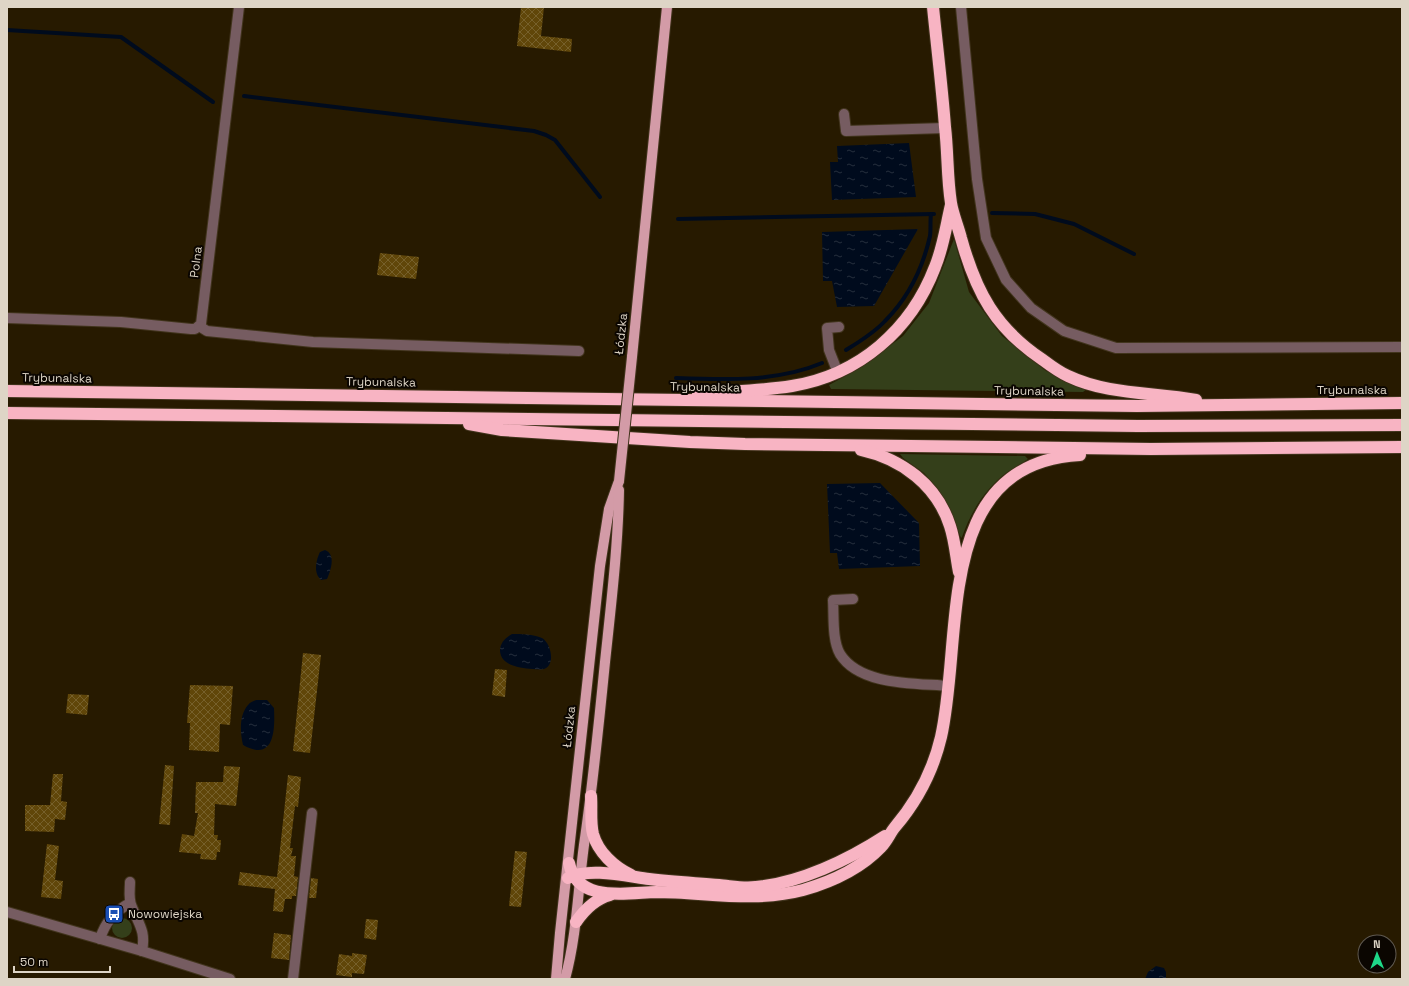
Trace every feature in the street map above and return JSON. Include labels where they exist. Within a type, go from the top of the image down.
[{"type":"highway","points":[[933,7],[951,204],[966,254],[979,289],[991,311],[1006,330],[1025,349],[1068,376],[1085,383],[1119,391],[1175,396],[1222,405]]},
{"type":"highway","points":[[643,400],[791,386],[838,373],[859,362],[896,332],[909,316],[923,294],[936,266],[951,204]]},
{"type":"highway","name":"Trybunalska","points":[[7,391],[1121,406],[1402,403]]},
{"type":"highway","points":[[7,413],[1122,426],[1402,425]]},
{"type":"highway","points":[[432,418],[502,430],[690,442],[1151,449],[1402,447]]},
{"type":"highway","points":[[833,445],[873,452],[886,457],[905,467],[924,482],[937,500],[950,526],[960,577]]},
{"type":"highway","points":[[568,863],[575,878],[596,892],[614,894],[665,892],[755,897],[781,895],[804,890],[849,871],[870,857],[882,846],[914,803],[931,772],[942,732],[949,686],[960,577],[969,540],[979,515],[987,502],[996,491],[1017,474],[1037,464],[1058,457],[1114,454],[1151,449]]},
{"type":"highway","points":[[591,796],[593,833],[600,848],[614,865],[637,878]]},
{"type":"highway","points":[[575,878],[594,873],[755,888],[779,883],[808,874],[843,860],[893,831]]},
{"type":"highway","points":[[576,922],[590,905],[598,900],[614,894]]},
{"type":"main road","name":"Łódzka","points":[[556,979],[560,933],[575,878],[591,796],[611,601],[618,519],[619,480],[667,7]]},
{"type":"main road","name":"Łódzka","points":[[568,863],[600,566],[609,509],[619,480]]},
{"type":"main road","name":"Łódzka","points":[[565,979],[576,922],[575,878]]},
{"type":"street","name":"Polna","points":[[199,326],[202,321],[239,7]]},
{"type":"street","points":[[961,7],[977,179],[986,238],[1006,280],[1031,308],[1064,331],[1116,348],[1402,347]]},
{"type":"street","points":[[844,114],[846,131],[945,128]]},
{"type":"street","points":[[7,318],[121,322],[190,329],[195,329],[199,326],[207,331],[312,342],[579,351]]},
{"type":"street","points":[[838,373],[829,350],[827,328],[839,327]]},
{"type":"street","points":[[853,599],[834,600],[834,633],[840,654],[852,668],[871,677],[892,681],[949,686]]},
{"type":"street","points":[[293,979],[312,813]]},
{"type":"street","points":[[130,882],[130,903],[144,934],[142,951]]},
{"type":"street","points":[[100,939],[108,920],[122,907],[130,903]]},
{"type":"street","points":[[7,912],[142,951],[230,979]]},
{"type":"green space","points":[[954,239],[969,292],[1002,336],[1046,371],[1087,389],[1083,392],[831,389],[829,385],[860,368],[903,336],[929,303]]},
{"type":"green space","points":[[900,454],[1025,456],[1028,459],[1006,473],[985,494],[974,510],[961,538],[950,510],[938,489],[924,473],[903,458]]},
{"type":"green space","points":[[118,918],[126,918],[132,924],[132,932],[126,938],[118,938],[112,932],[112,924]]},
{"type":"water","points":[[909,143],[916,197],[832,200],[830,162],[838,162],[837,146]]},
{"type":"water","points":[[918,229],[874,306],[837,307],[832,281],[823,281],[822,232]]},
{"type":"water","points":[[880,483],[919,523],[920,566],[839,569],[837,553],[830,553],[827,484]]},
{"type":"water","points":[[325,550],[331,555],[332,563],[327,579],[321,580],[317,574],[316,563],[320,552]]},
{"type":"water","points":[[512,634],[527,634],[542,638],[548,644],[550,649],[551,659],[548,667],[544,669],[522,668],[512,665],[504,660],[501,656],[501,646],[505,639]]},
{"type":"water","points":[[256,700],[267,700],[274,708],[274,725],[271,741],[267,747],[261,750],[243,745],[241,735],[241,724],[245,709],[251,702]]},
{"type":"water","points":[[1156,966],[1164,968],[1166,972],[1166,979],[1145,979],[1148,972]]},
{"type":"building","points":[[521,7],[544,7],[541,36],[572,39],[571,52],[517,46]]},
{"type":"building","points":[[380,253],[419,257],[416,279],[377,275]]},
{"type":"building","points":[[303,653],[321,655],[310,753],[293,751]]},
{"type":"building","points":[[495,669],[507,670],[505,697],[492,695]]},
{"type":"building","points":[[190,685],[233,686],[230,725],[220,724],[219,752],[189,750],[190,723],[187,723]]},
{"type":"building","points":[[68,694],[89,695],[87,715],[66,713]]},
{"type":"building","points":[[165,765],[174,766],[170,825],[159,824]]},
{"type":"building","points":[[224,766],[240,767],[236,806],[215,804],[214,835],[218,835],[217,840],[221,840],[220,852],[217,852],[216,860],[200,859],[201,854],[179,852],[182,834],[194,836],[198,813],[195,813],[196,782],[223,782]]},
{"type":"building","points":[[53,774],[63,774],[61,801],[67,802],[65,820],[55,819],[54,832],[25,831],[25,805],[50,805]]},
{"type":"building","points":[[288,775],[301,777],[298,807],[295,806],[290,848],[293,848],[291,856],[296,856],[294,876],[298,877],[296,896],[292,896],[292,899],[285,899],[283,912],[273,911],[275,889],[238,885],[240,872],[277,877]]},
{"type":"building","points":[[47,844],[59,846],[55,880],[63,881],[61,899],[41,897]]},
{"type":"building","points":[[515,851],[527,852],[521,907],[509,906]]},
{"type":"building","points":[[311,878],[318,879],[316,898],[309,898]]},
{"type":"building","points":[[366,919],[378,920],[376,940],[364,938]]},
{"type":"building","points":[[274,933],[291,935],[289,960],[271,958]]},
{"type":"building","points":[[352,953],[367,955],[364,974],[352,973],[352,977],[336,975],[339,954],[352,956]]},
{"type":"waterway","points":[[7,30],[121,37],[213,102]]},
{"type":"waterway","points":[[244,96],[534,131],[555,140],[600,197]]},
{"type":"waterway","points":[[992,213],[1035,214],[1074,224],[1134,254]]},
{"type":"waterway","points":[[846,350],[881,325],[908,292],[914,282],[927,248],[930,236],[931,214]]},
{"type":"waterway","points":[[678,219],[934,214]]},
{"type":"waterway","points":[[676,378],[732,379],[769,377],[787,374],[822,363]]},
{"type":"place","name":"Nowowiejska","points":[[114,914]]}]
